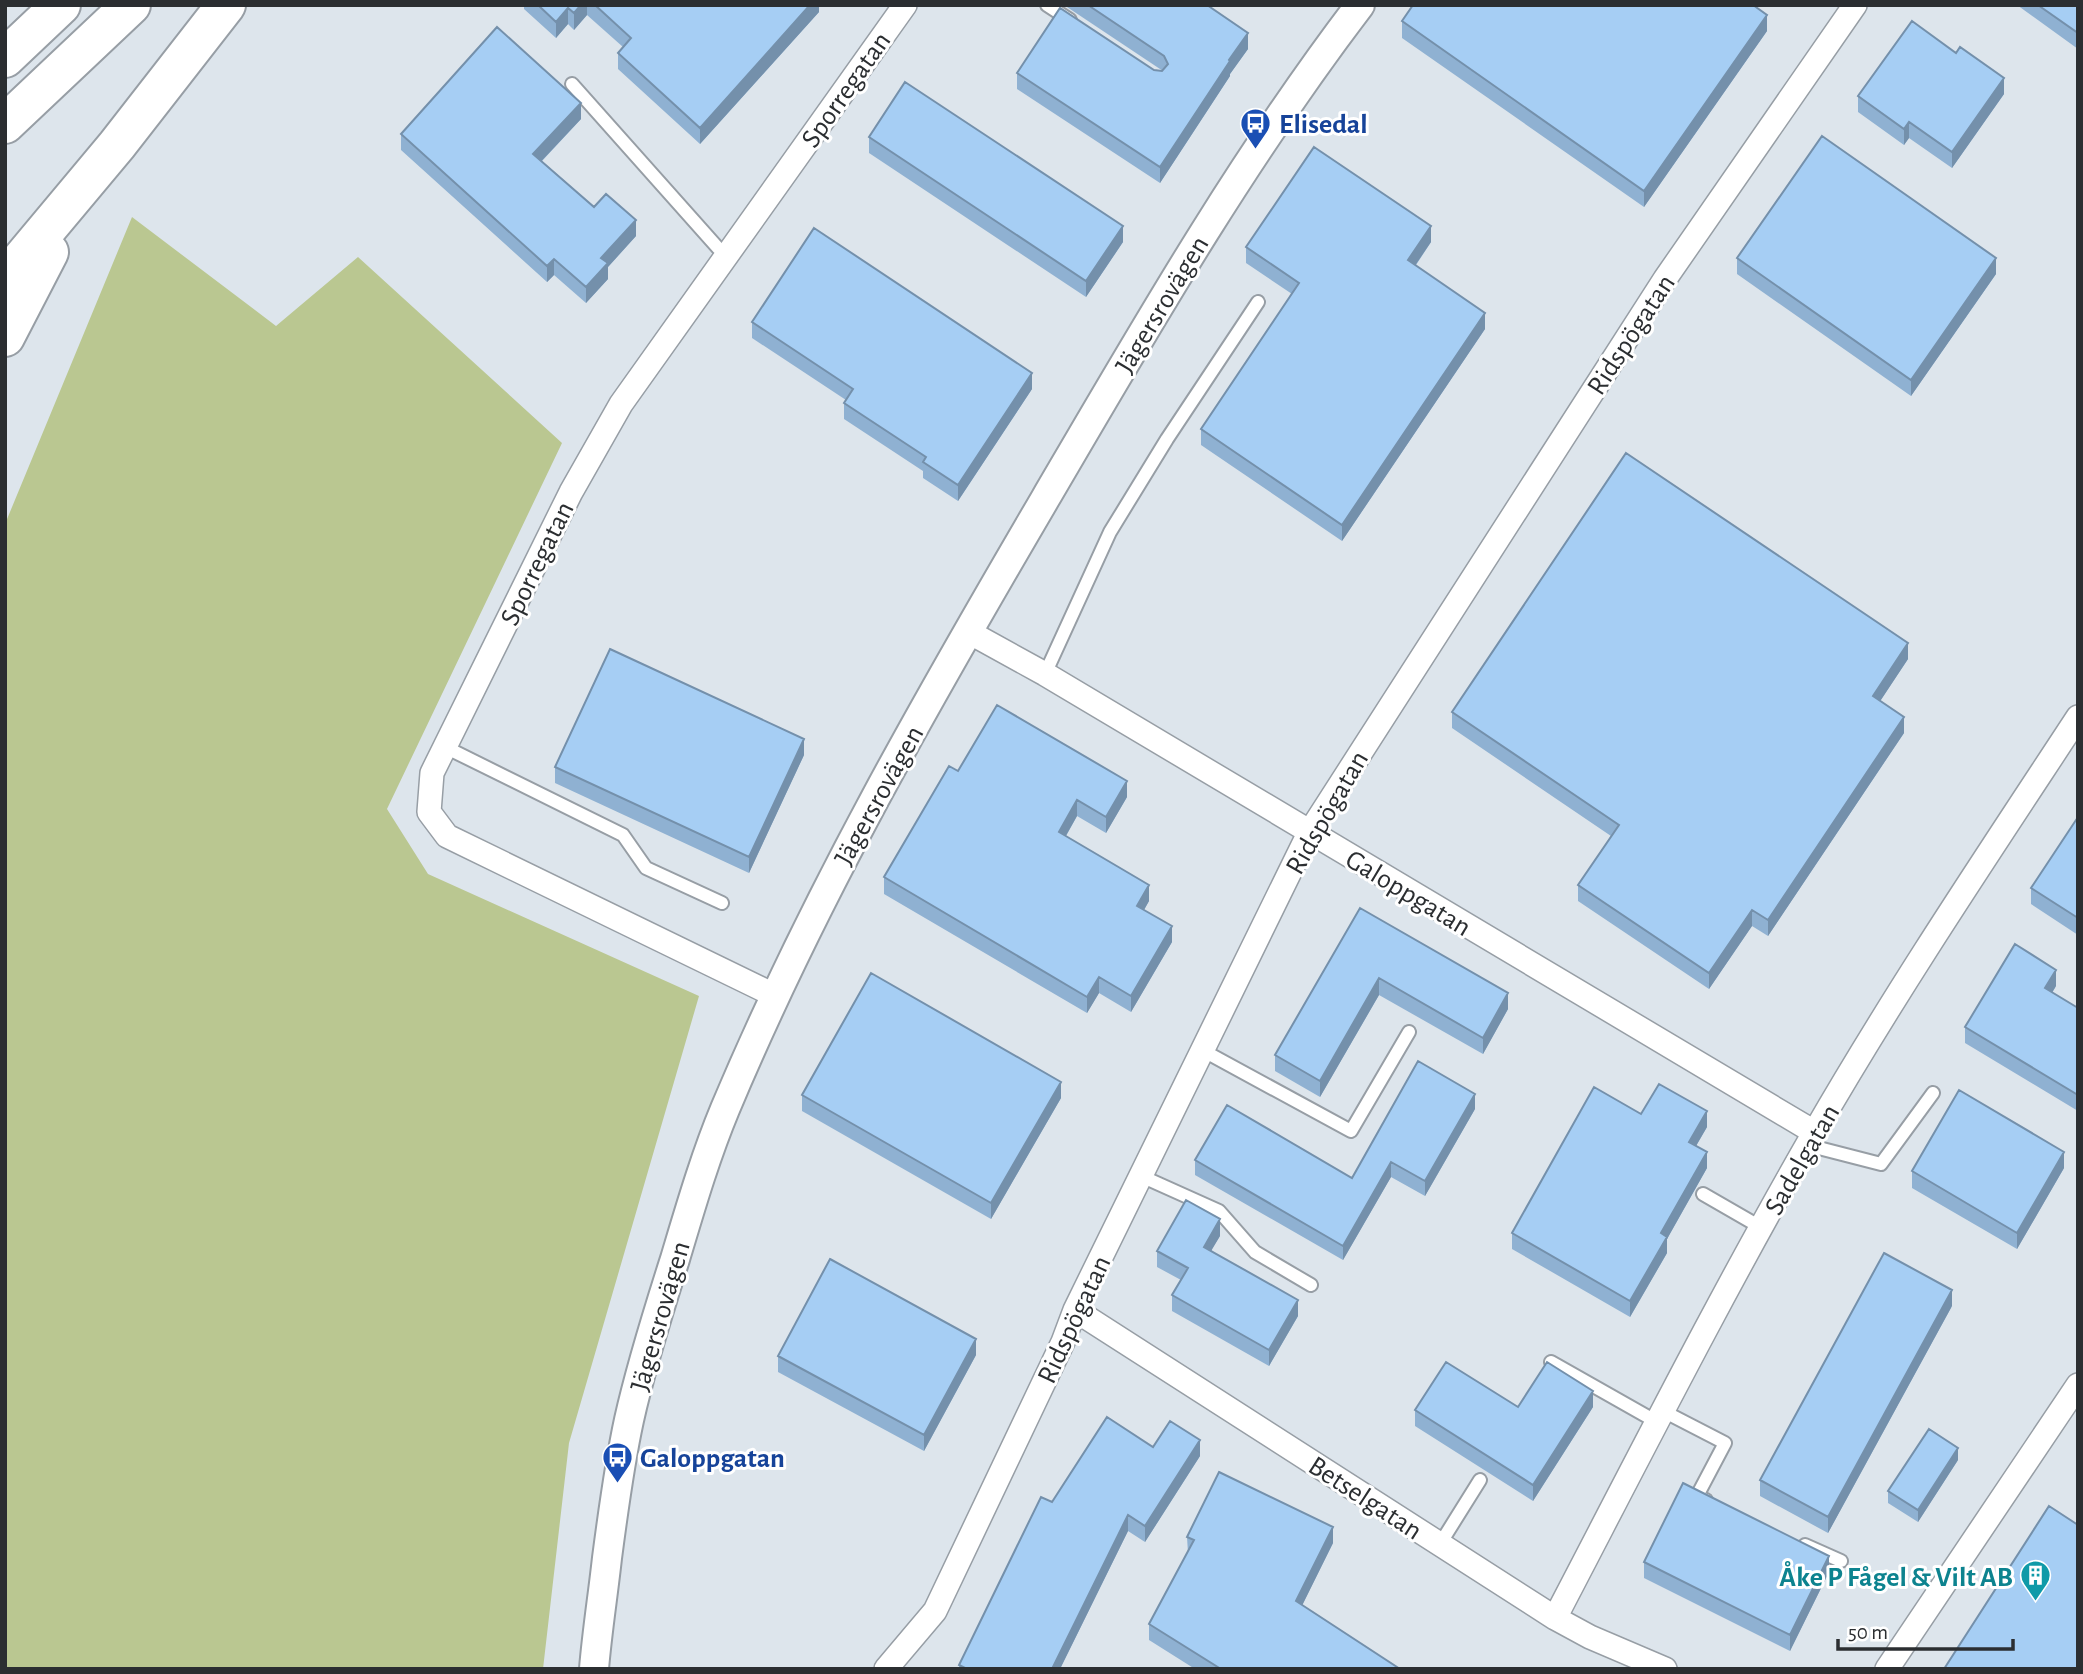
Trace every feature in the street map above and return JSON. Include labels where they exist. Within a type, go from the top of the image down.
[{"type":"highway","points":[[5,58],[61,5]]},
{"type":"highway","points":[[5,124],[131,5]]},
{"type":"highway","points":[[5,279],[117,145],[226,6]]},
{"type":"highway","points":[[5,337],[42,263],[117,145]]},
{"type":"street","name":"Sporregatan","points":[[776,996],[447,836],[429,812],[432,773],[571,492],[621,404],[905,5]]},
{"type":"street","name":"Jägersrovägen","points":[[594,1669],[617,1484],[640,1378],[689,1212],[720,1124],[776,996],[828,887],[967,631],[1164,297],[1256,150],[1360,5]]},
{"type":"street","name":"Ridspögatan","points":[[886,1669],[935,1611],[1063,1342],[1075,1310],[1309,833],[1657,290],[1856,5]]},
{"type":"street","name":"Galoppgatan","points":[[967,631],[1045,674],[1811,1139]]},
{"type":"street","name":"Sadelgatan","points":[[1555,1618],[1660,1416],[1811,1139],[1948,914],[2078,717]]},
{"type":"street","name":"Betselgatan","points":[[1075,1310],[1555,1618],[1590,1637],[1665,1669]]},
{"type":"street","points":[[1887,1669],[2078,1385]]},
{"type":"lane","points":[[1047,5],[1081,27]]},
{"type":"lane","points":[[572,84],[718,248],[729,253]]},
{"type":"lane","points":[[1045,674],[1110,532],[1167,439],[1258,302]]},
{"type":"lane","points":[[445,747],[623,835],[646,868],[722,903]]},
{"type":"lane","points":[[1202,1050],[1351,1131],[1409,1032]]},
{"type":"lane","points":[[1811,1139],[1881,1164],[1933,1093]]},
{"type":"lane","points":[[1140,1175],[1219,1211],[1255,1252],[1311,1285]]},
{"type":"lane","points":[[1703,1194],[1762,1228]]},
{"type":"lane","points":[[1551,1362],[1660,1416],[1725,1443],[1697,1496],[1721,1507]]},
{"type":"lane","points":[[1440,1544],[1480,1480]]},
{"type":"lane","points":[[1793,1540],[1841,1561]]},
{"type":"green space","points":[[132,217],[276,326],[358,257],[562,443],[387,809],[428,874],[699,996],[569,1443],[543,1669],[5,1669],[5,524]]},
{"type":"building","points":[[538,5],[581,5],[574,13],[568,8],[556,22]]},
{"type":"building","points":[[595,5],[810,5],[700,128],[618,53],[631,38]]},
{"type":"building","points":[[1088,5],[1207,5],[1248,33],[1160,167],[1017,73],[1060,8],[1154,70],[1162,71],[1168,64],[1164,56]]},
{"type":"building","points":[[1413,5],[1753,5],[1767,15],[1644,191],[1402,21]]},
{"type":"building","points":[[2038,5],[2078,5],[2078,33]]},
{"type":"building","points":[[1912,21],[1956,53],[1960,47],[2004,78],[1952,152],[1909,122],[1904,129],[1858,96]]},
{"type":"building","points":[[497,27],[581,103],[533,154],[594,207],[606,194],[636,220],[601,258],[608,263],[586,287],[554,259],[547,266],[401,134]]},
{"type":"building","points":[[905,82],[1123,226],[1086,281],[869,137]]},
{"type":"building","points":[[1822,136],[1996,258],[1911,380],[1737,258]]},
{"type":"building","points":[[1314,147],[1431,226],[1408,260],[1485,313],[1342,525],[1201,429],[1299,283],[1246,247]]},
{"type":"building","points":[[814,228],[1032,373],[958,485],[923,462],[926,457],[844,403],[853,389],[752,322]]},
{"type":"building","points":[[1626,453],[1908,643],[1873,696],[1904,717],[1768,920],[1752,910],[1709,973],[1578,885],[1619,825],[1452,712]]},
{"type":"building","points":[[610,649],[804,739],[749,857],[555,767]]},
{"type":"building","points":[[997,705],[1127,781],[1106,817],[1077,800],[1059,832],[1149,885],[1137,906],[1172,926],[1131,996],[1099,977],[1087,997],[884,877],[949,766],[958,771]]},
{"type":"building","points":[[2078,817],[2078,918],[2031,888]]},
{"type":"building","points":[[1360,908],[1508,993],[1483,1038],[1379,978],[1320,1081],[1275,1055]]},
{"type":"building","points":[[2015,944],[2056,970],[2045,988],[2078,1008],[2078,1095],[1965,1027]]},
{"type":"building","points":[[871,973],[1061,1082],[991,1203],[802,1095]]},
{"type":"building","points":[[1418,1061],[1475,1094],[1425,1181],[1391,1162],[1343,1246],[1195,1160],[1227,1105],[1352,1178]]},
{"type":"building","points":[[1659,1084],[1707,1111],[1689,1142],[1707,1152],[1661,1233],[1667,1237],[1630,1301],[1512,1233],[1594,1087],[1641,1114]]},
{"type":"building","points":[[1959,1090],[2064,1152],[2017,1233],[1912,1171]]},
{"type":"building","points":[[1186,1200],[1220,1219],[1204,1247],[1298,1300],[1269,1350],[1172,1295],[1188,1268],[1157,1251]]},
{"type":"building","points":[[1884,1253],[1952,1290],[1828,1517],[1760,1480]]},
{"type":"building","points":[[830,1259],[976,1339],[924,1435],[778,1356]]},
{"type":"building","points":[[1446,1362],[1518,1407],[1547,1362],[1593,1391],[1533,1485],[1415,1410]]},
{"type":"building","points":[[1107,1417],[1153,1447],[1170,1421],[1200,1440],[1145,1526],[1128,1515],[1052,1669],[967,1669],[959,1665],[1041,1497],[1052,1502]]},
{"type":"building","points":[[1929,1429],[1958,1448],[1918,1510],[1888,1491]]},
{"type":"building","points":[[1219,1472],[1333,1527],[1296,1601],[1400,1669],[1221,1669],[1149,1624],[1194,1540],[1187,1537]]},
{"type":"building","points":[[1683,1483],[1829,1556],[1790,1635],[1644,1562]]},
{"type":"building","name":"Åke P Fågel & Vilt AB","points":[[2049,1506],[2078,1525],[2078,1669],[1944,1669]]},
{"type":"place","name":"Elisedal","points":[[1256,150]]},
{"type":"place","name":"Galoppgatan","points":[[617,1484]]},
{"type":"place","name":"Åke P Fågel & Vilt AB","points":[[2036,1603]]}]
